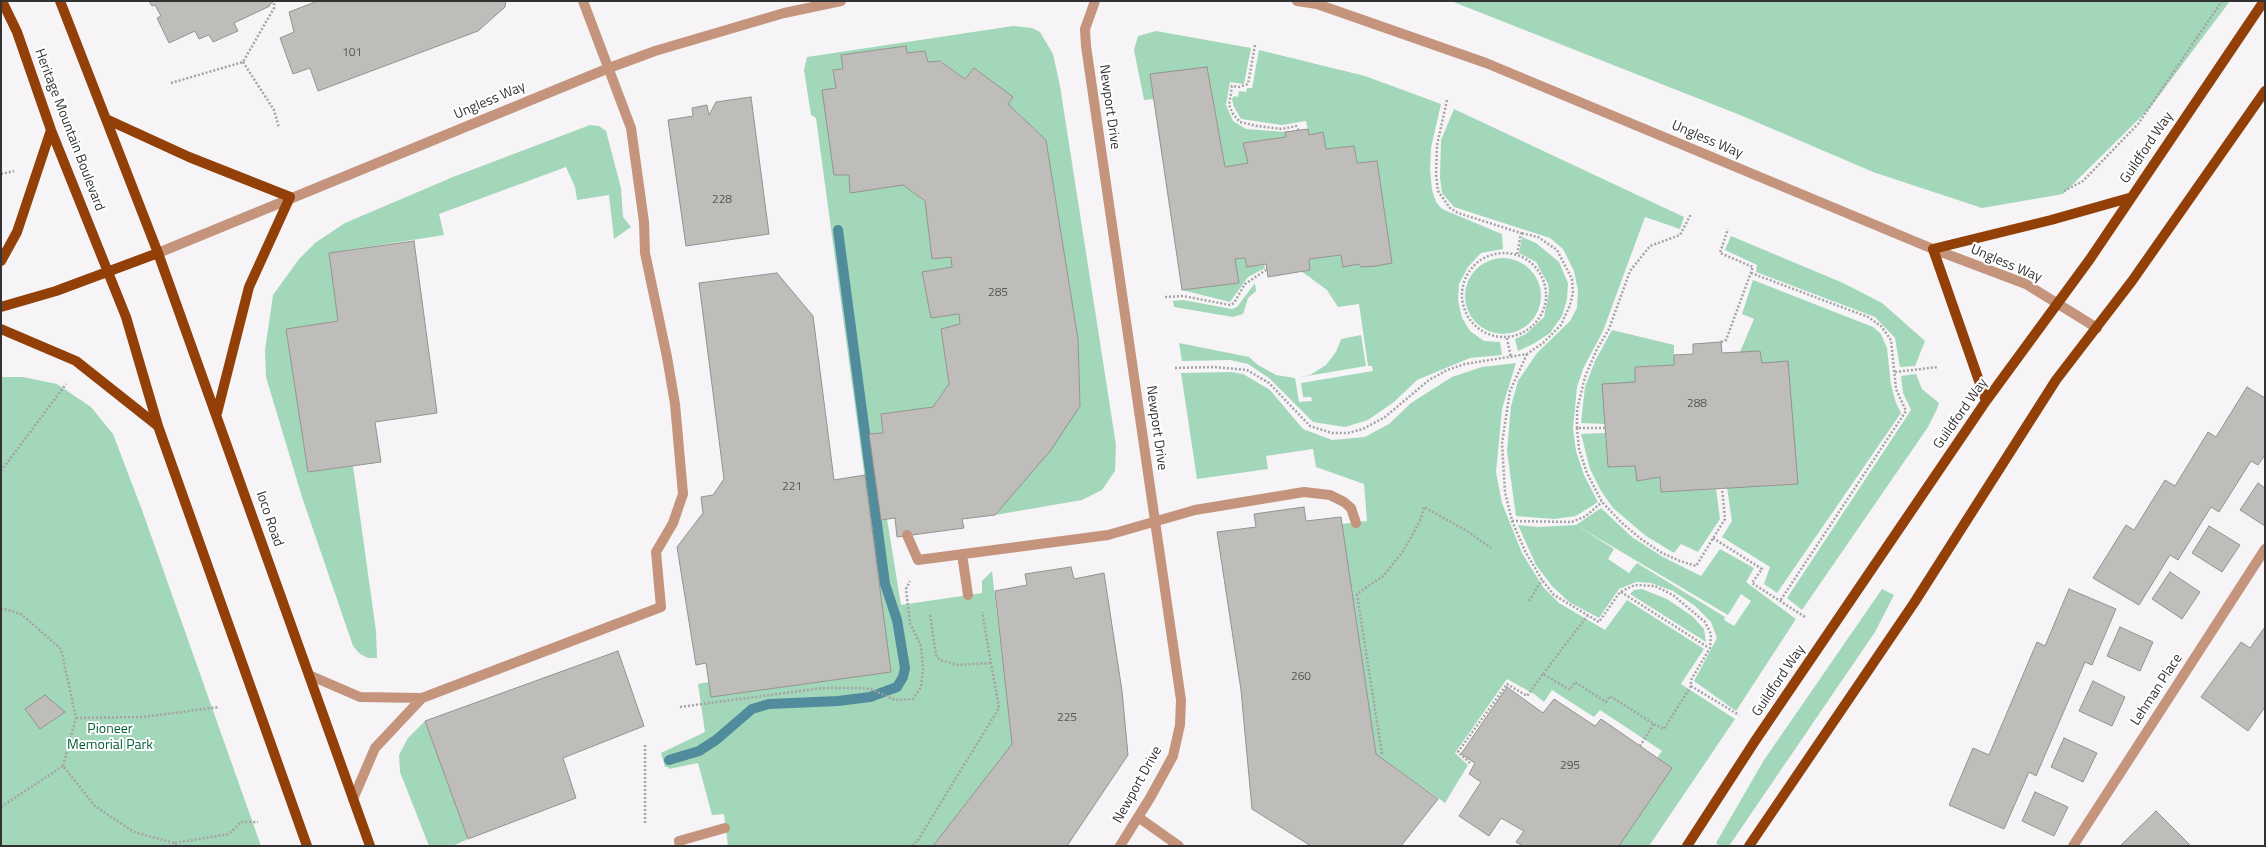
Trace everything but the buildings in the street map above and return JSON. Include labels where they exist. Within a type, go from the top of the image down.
[{"type":"main road","name":"Heritage Mountain Boulevard","points":[[2,1],[17,32],[51,130],[108,270]]},
{"type":"main road","points":[[1,307],[56,290],[158,253],[60,1]]},
{"type":"main road","name":"Guildford Way","points":[[1687,846],[1755,741],[1986,401],[2057,303],[2264,1]]},
{"type":"main road","points":[[1749,846],[1914,603],[2056,380],[2132,281],[2265,91]]},
{"type":"main road","points":[[106,120],[189,157],[290,197],[249,287],[217,414]]},
{"type":"main road","points":[[1,261],[17,232],[51,130]]},
{"type":"main road","points":[[1986,401],[1933,249],[2051,220],[2129,198]]},
{"type":"main road","name":"Ioco Road","points":[[158,253],[217,414],[370,846]]},
{"type":"main road","points":[[108,270],[126,317],[158,426],[307,846]]},
{"type":"main road","points":[[1,329],[76,361],[158,426]]},
{"type":"street","points":[[309,675],[360,697],[422,698],[661,607],[656,552],[673,523],[682,494],[678,428],[667,357],[645,253],[644,222],[630,128],[583,1]]},
{"type":"street","name":"Ungless Way","points":[[158,253],[290,197],[609,68],[655,51],[784,13],[841,1]]},
{"type":"street","name":"Newport Drive","points":[[1095,1],[1085,30],[1086,46],[1181,700],[1180,725],[1173,756],[1120,846]]},
{"type":"street","name":"Ungless Way","points":[[1297,1],[1317,4],[1486,63],[1933,249],[2026,284],[2097,328]]},
{"type":"street","points":[[907,535],[918,560],[1108,535],[1155,521],[1232,502],[1304,492],[1330,495],[1344,502],[1351,508],[1356,523]]},
{"type":"street","name":"Lehman Place","points":[[2073,846],[2265,549]]},
{"type":"street","points":[[962,554],[968,595]]},
{"type":"street","points":[[354,799],[375,748],[422,698]]},
{"type":"street","points":[[1138,817],[1179,846]]},
{"type":"street","points":[[680,846],[678,841],[726,828]]},
{"type":"path","points":[[171,83],[243,62],[274,8],[274,1]]},
{"type":"path","points":[[2062,192],[2083,181],[2138,124],[2222,1]]},
{"type":"path","points":[[1255,45],[1248,84],[1239,87],[1232,86],[1230,105],[1233,114],[1240,122],[1282,129],[1296,126],[1299,131]]},
{"type":"path","points":[[243,62],[274,110],[279,128]]},
{"type":"path","points":[[1174,368],[1214,367],[1247,370],[1269,383],[1310,426],[1332,434],[1348,433],[1363,429],[1385,417],[1429,380],[1447,370],[1465,364],[1511,358],[1527,354],[1543,343],[1560,325],[1570,305],[1573,293],[1572,279],[1557,250],[1538,237],[1458,213],[1450,208],[1438,191],[1436,175],[1437,145],[1447,100]]},
{"type":"path","points":[[1,174],[16,170]]},
{"type":"path","points":[[1691,214],[1680,235],[1650,246],[1630,271],[1609,329],[1597,349],[1585,377],[1577,410],[1576,428],[1586,472],[1602,502],[1622,523],[1641,539],[1662,553],[1696,566],[1725,519],[1722,488]]},
{"type":"path","points":[[1722,342],[1726,340],[1753,267],[1720,253],[1728,229]]},
{"type":"path","points":[[1517,255],[1521,233]]},
{"type":"path","points":[[1504,253],[1517,255],[1528,261],[1538,270],[1544,282],[1546,294],[1545,307],[1531,328],[1507,338],[1493,336],[1481,331],[1471,322],[1464,311],[1461,297],[1463,284],[1469,271],[1478,261],[1490,255],[1504,253]]},
{"type":"path","points":[[1165,297],[1183,296],[1230,305],[1234,303],[1245,284],[1266,270]]},
{"type":"path","points":[[1750,273],[1868,317],[1880,326],[1891,340],[1896,390],[1906,411],[1780,601]]},
{"type":"path","points":[[1507,338],[1511,358]]},
{"type":"path","points":[[1527,354],[1510,391],[1502,443],[1503,477],[1512,521],[1524,551],[1542,580],[1554,595],[1599,622],[1620,592],[1635,585],[1655,586],[1673,595],[1705,622],[1711,634],[1710,648],[1691,680],[1691,686],[1664,729],[1610,696],[1606,702],[1575,682],[1570,690],[1544,674]]},
{"type":"path","points":[[1895,372],[1938,367]]},
{"type":"path","points":[[1,471],[66,384]]},
{"type":"path","points":[[1576,428],[1605,428]]},
{"type":"path","points":[[1512,521],[1572,522],[1586,516],[1602,502]]},
{"type":"path","points":[[1382,754],[1357,594],[1383,576],[1402,553],[1420,522],[1424,507],[1467,531],[1491,548]]},
{"type":"path","points":[[1713,538],[1762,569],[1752,583],[1805,617]]},
{"type":"path","points":[[680,707],[822,688],[858,688],[871,690],[895,700],[913,699],[921,687],[923,669],[921,646],[910,623],[906,589],[918,560]]},
{"type":"path","points":[[1529,600],[1542,580]]},
{"type":"path","points":[[1620,592],[1710,648]]},
{"type":"path","points":[[1,608],[22,614],[61,649],[76,718],[63,766],[1,807]]},
{"type":"path","points":[[912,846],[918,840],[999,708],[981,609]]},
{"type":"path","points":[[930,615],[936,655],[940,660],[958,665],[991,663]]},
{"type":"path","points":[[1470,763],[1458,752],[1507,684],[1527,696],[1588,615]]},
{"type":"path","points":[[1691,686],[1739,715]]},
{"type":"path","points":[[76,718],[143,718],[219,707]]},
{"type":"path","points":[[1640,746],[1654,724]]},
{"type":"path","points":[[645,745],[645,823]]},
{"type":"path","points":[[63,766],[95,806],[134,832],[174,843],[178,846]]},
{"type":"path","points":[[174,843],[229,834],[241,822],[258,822]]},
{"type":"green space","points":[[1451,1],[2230,1],[2149,109],[2063,194],[1982,208],[1873,172],[1740,115]]},
{"type":"green space","points":[[1013,26],[1032,28],[1040,32],[1053,54],[1060,86],[1116,445],[1115,471],[1102,490],[1082,500],[995,515],[1080,406],[1078,339],[1046,140],[1008,104],[1012,97],[974,68],[965,79],[941,61],[928,62],[925,51],[907,53],[906,46],[841,55],[843,69],[833,70],[836,88],[822,90],[849,175],[850,192],[903,185],[925,201],[932,259],[951,257],[952,267],[922,272],[931,318],[959,314],[960,324],[941,330],[949,384],[933,407],[881,414],[883,433],[869,434],[881,520],[887,519],[901,605],[982,593],[982,581],[992,571],[1012,744],[933,846],[728,846],[724,814],[712,815],[698,763],[669,769],[668,767],[665,767],[661,753],[705,732],[698,684],[709,682],[711,697],[891,672],[816,118],[811,115],[804,70],[807,57]]},
{"type":"green space","points":[[1156,31],[1251,48],[1244,84],[1230,82],[1226,105],[1233,121],[1246,129],[1285,132],[1286,137],[1244,143],[1248,163],[1225,167],[1207,68],[1150,74],[1154,99],[1144,100],[1134,50],[1138,36]]},
{"type":"green space","points":[[1259,50],[1365,76],[1441,104],[1431,148],[1430,170],[1432,190],[1436,202],[1442,209],[1502,234],[1503,249],[1481,253],[1468,267],[1459,284],[1458,300],[1462,318],[1470,331],[1484,341],[1500,342],[1502,355],[1470,358],[1417,380],[1394,402],[1368,420],[1345,427],[1313,422],[1269,378],[1248,364],[1230,360],[1182,361],[1179,343],[1249,357],[1258,365],[1276,375],[1295,378],[1299,402],[1312,401],[1311,397],[1303,397],[1301,383],[1373,371],[1372,366],[1368,366],[1359,304],[1338,307],[1327,290],[1301,271],[1310,270],[1309,259],[1341,255],[1343,265],[1359,264],[1361,267],[1392,262],[1377,161],[1357,163],[1354,146],[1326,149],[1323,132],[1309,135],[1306,121],[1282,125],[1241,119],[1234,107],[1232,99],[1234,96],[1238,97],[1239,91],[1246,92],[1247,88],[1252,88]]},
{"type":"green space","points":[[1454,109],[1684,217],[1680,229],[1645,217],[1603,331],[1583,369],[1577,387],[1573,428],[1576,451],[1584,475],[1598,502],[1576,516],[1554,519],[1516,516],[1507,451],[1511,406],[1518,381],[1537,353],[1570,321],[1577,308],[1578,290],[1574,271],[1563,249],[1550,238],[1454,207],[1442,193],[1440,177],[1441,140]]},
{"type":"green space","points":[[590,125],[599,126],[606,131],[621,188],[623,217],[631,227],[614,239],[609,195],[577,200],[575,187],[566,167],[439,214],[444,235],[329,253],[338,321],[286,329],[308,472],[353,466],[376,631],[377,658],[368,658],[360,654],[353,646],[302,497],[266,377],[265,350],[273,295],[299,259],[315,243],[345,223],[453,177]]},
{"type":"green space","points":[[1731,236],[1843,283],[1882,303],[1925,341],[1915,366],[1900,367],[1895,338],[1875,317],[1756,272],[1757,265],[1725,250]]},
{"type":"green space","points":[[1522,237],[1536,243],[1559,262],[1568,283],[1567,299],[1562,316],[1550,333],[1533,344],[1518,351],[1515,339],[1526,334],[1544,317],[1549,291],[1548,284],[1536,262],[1519,253]]},
{"type":"green space","points":[[1245,258],[1247,267],[1264,265],[1265,268],[1248,277],[1230,302],[1182,290],[1239,283],[1235,259]]},
{"type":"green space","points":[[1503,258],[1518,261],[1530,269],[1538,281],[1541,296],[1538,311],[1530,323],[1518,331],[1503,334],[1488,331],[1476,323],[1468,311],[1465,296],[1468,281],[1476,269],[1488,261]]},
{"type":"green space","points":[[1753,280],[1873,327],[1881,334],[1887,348],[1891,385],[1896,403],[1901,413],[1777,593],[1764,584],[1770,567],[1722,537],[1732,521],[1727,488],[1797,484],[1760,352],[1740,352],[1754,319],[1742,314]]},
{"type":"green space","points":[[1255,283],[1256,291],[1248,298],[1243,314],[1233,317],[1174,307],[1173,301],[1183,300],[1232,309],[1237,307]]},
{"type":"green space","points":[[1612,330],[1674,345],[1674,365],[1635,367],[1635,382],[1605,424],[1581,423],[1585,387],[1595,361]]},
{"type":"green space","points":[[1361,335],[1366,366],[1295,378],[1310,375],[1326,365],[1336,352],[1341,339]]},
{"type":"green space","points":[[1516,363],[1502,409],[1496,472],[1502,503],[1522,553],[1543,587],[1559,603],[1605,630],[1627,600],[1704,649],[1681,684],[1735,719],[1649,846],[1619,846],[1671,768],[1657,758],[1662,751],[1600,710],[1594,717],[1552,690],[1544,702],[1534,694],[1507,679],[1455,753],[1468,765],[1445,803],[1376,754],[1342,524],[1367,521],[1364,484],[1316,467],[1313,449],[1266,456],[1268,469],[1197,479],[1181,373],[1231,372],[1243,374],[1270,390],[1303,429],[1332,440],[1365,437],[1389,424],[1411,403],[1452,377],[1482,367]]},
{"type":"green space","points":[[1916,374],[1922,389],[1939,403],[1937,409],[1928,427],[1802,610],[1787,598],[1911,410],[1903,393],[1901,376]]},
{"type":"green space","name":"Pioneer Memorial Park","points":[[1,377],[23,377],[57,384],[91,407],[113,434],[142,510],[261,846],[1,846]]},
{"type":"green space","points":[[1605,433],[1608,467],[1635,466],[1638,481],[1660,477],[1661,492],[1716,489],[1720,519],[1698,552],[1681,544],[1674,553],[1646,536],[1613,508],[1601,491],[1590,469],[1581,434]]},
{"type":"green space","points":[[1601,508],[1632,537],[1663,557],[1701,576],[1720,549],[1754,568],[1746,582],[1796,619],[1736,711],[1694,681],[1717,638],[1711,622],[1695,606],[1673,591],[1651,583],[1636,582],[1619,589],[1599,618],[1569,602],[1552,586],[1536,565],[1518,525],[1538,527],[1576,525]],"holes":[[[1576,525],[1728,615],[1741,594],[1751,601],[1734,626],[1724,620],[1725,617],[1637,563],[1629,573],[1608,559],[1614,549]]]},
{"type":"green space","points":[[1642,589],[1667,599],[1692,616],[1704,629],[1706,642],[1630,594],[1634,590]]},
{"type":"green space","points":[[1882,589],[1894,595],[1875,632],[1729,846],[1720,846],[1716,843],[1764,760]]},
{"type":"green space","points":[[425,721],[468,839],[453,846],[429,846],[400,772],[399,755],[408,738]]},
{"type":"waterway","points":[[669,760],[699,751],[716,740],[752,709],[769,704],[838,701],[870,697],[897,687],[903,677],[905,668],[897,620],[885,584],[838,230]]}]
